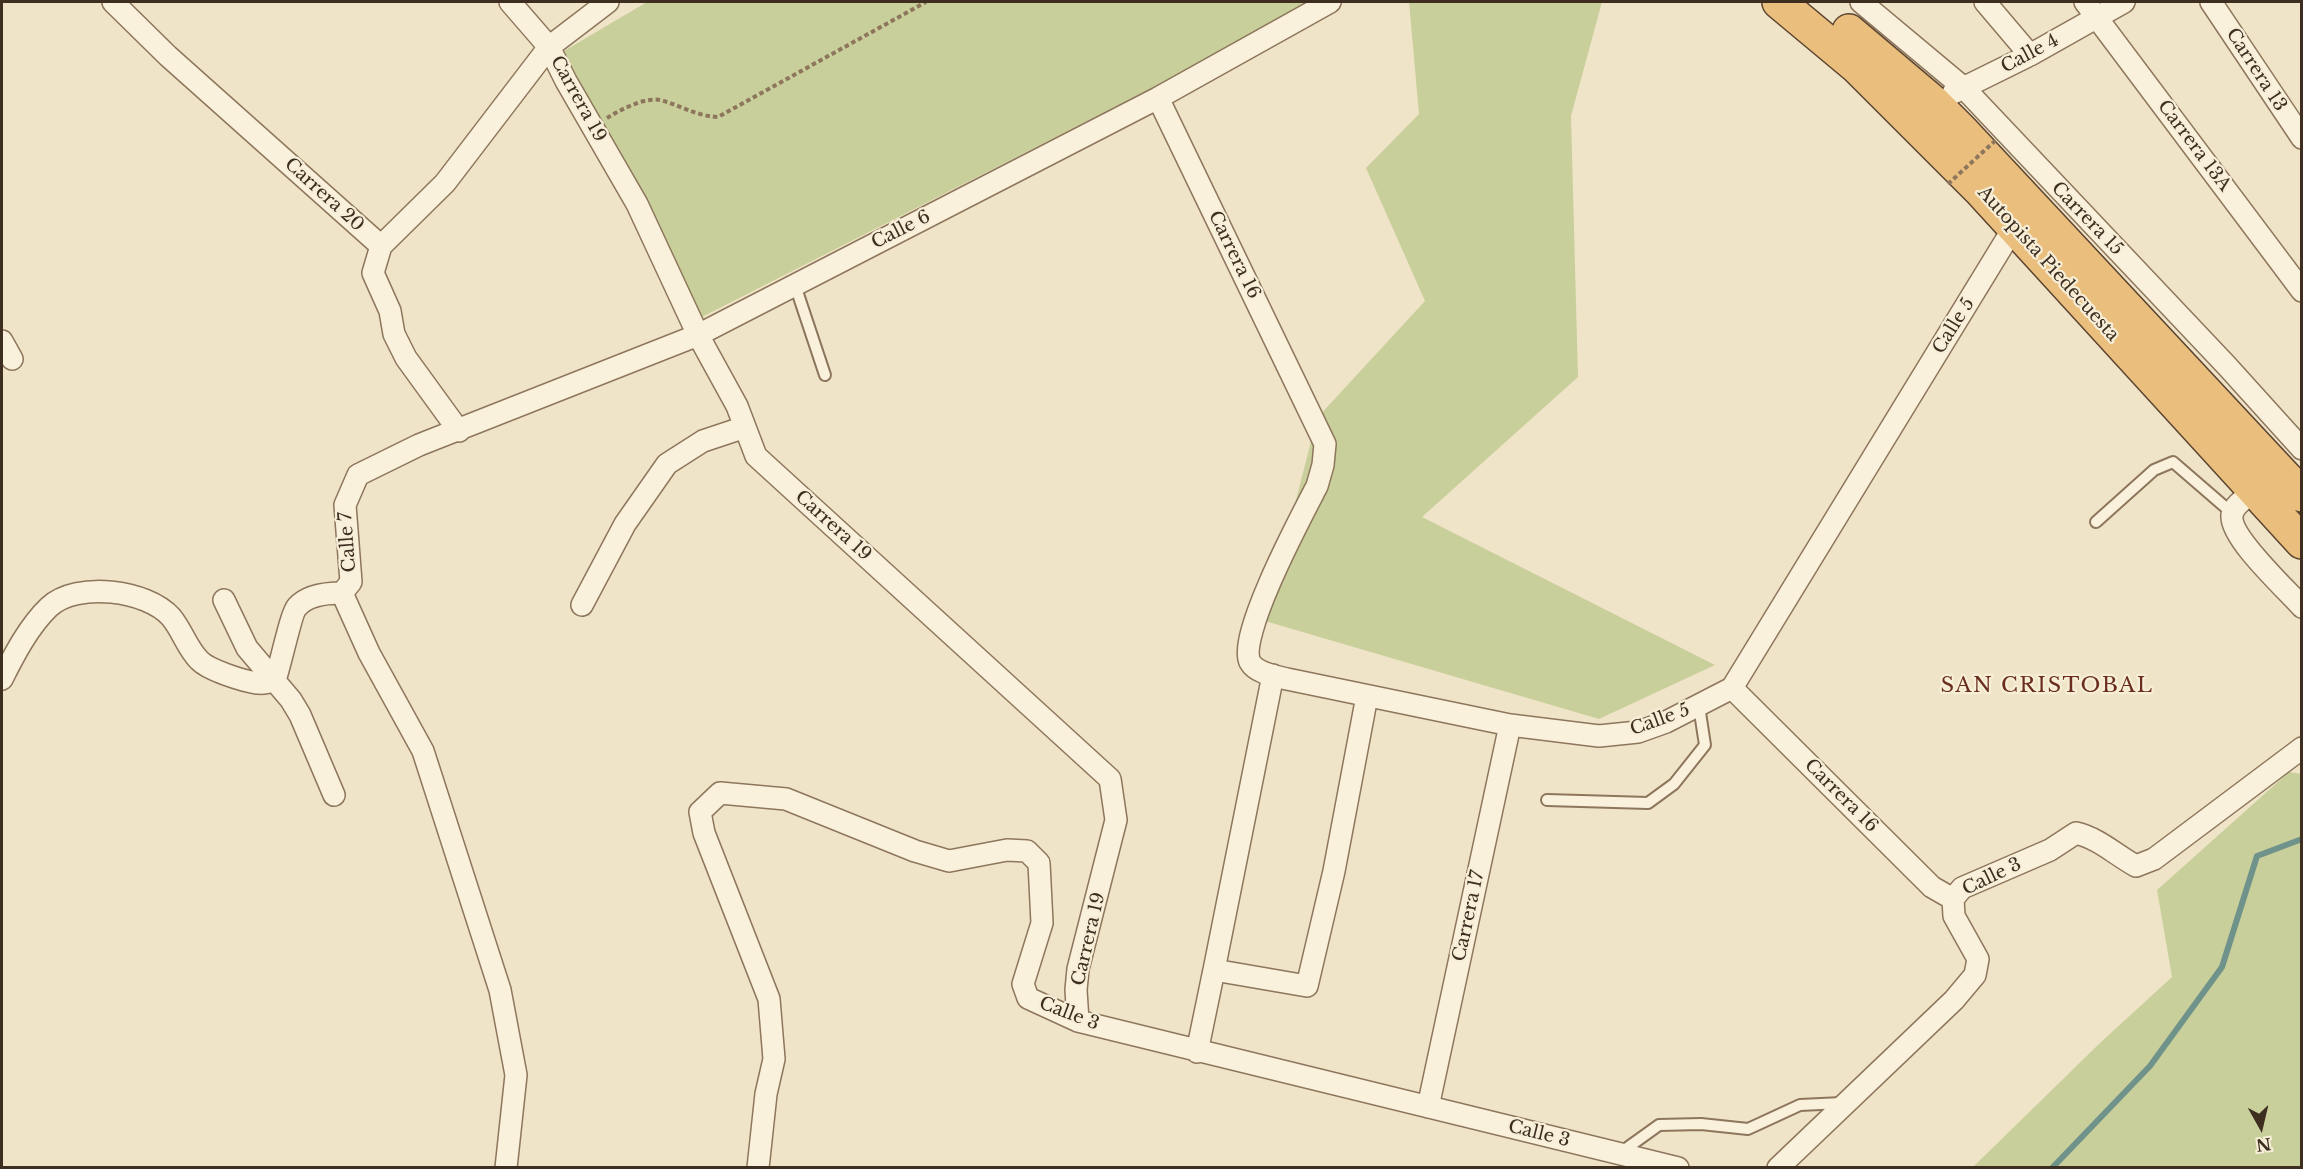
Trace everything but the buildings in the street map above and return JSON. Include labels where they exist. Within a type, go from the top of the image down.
[{"type":"highway","name":"Autopista Piedecuesta","points":[[1779,2],[1857,67],[1982,191],[2243,502],[2301,542]]},
{"type":"highway","name":"Autopista Piedecuesta","points":[[1813,2],[1933,102],[2298,485]]},
{"type":"street","name":"Carrera 20","points":[[113,2],[168,56],[381,246]]},
{"type":"street","name":"Carrera 19","points":[[510,2],[549,47],[638,204],[698,335],[737,406],[756,456],[1110,778],[1116,820],[1078,969],[1076,990],[1078,1021]]},
{"type":"street","points":[[459,431],[406,358],[394,334],[390,311],[373,273],[381,246],[446,183],[549,47],[608,2]]},
{"type":"street","name":"Calle 6","points":[[459,431],[698,335],[1158,98],[1330,2]]},
{"type":"street","name":"Carrera 15","points":[[1861,2],[1964,88],[2227,366],[2301,449]]},
{"type":"street","points":[[1986,2],[2030,56]]},
{"type":"street","name":"Carrera 13A","points":[[2085,2],[2301,291]]},
{"type":"street","name":"Calle 4","points":[[1933,102],[2030,56],[2124,2]]},
{"type":"street","name":"Carrera 13","points":[[2211,2],[2301,138]]},
{"type":"street","name":"Carrera 16","points":[[1158,98],[1311,412]]},
{"type":"street","name":"Calle 5","points":[[1311,412],[1325,444],[1323,465],[1317,486],[1256,617],[1247,653],[1251,664],[1273,675],[1510,725],[1599,736],[1638,732],[1699,706],[1732,688],[2014,227]]},
{"type":"street","points":[[582,605],[625,524],[667,464],[703,441],[745,427]]},
{"type":"street","name":"Calle 7","points":[[275,680],[296,608],[307,600],[327,593],[342,593],[351,582],[345,505],[358,475],[419,445],[459,431]]},
{"type":"street","points":[[2243,502],[2232,522],[2242,541],[2301,607]]},
{"type":"street","points":[[2,679],[15,652],[50,606],[72,594],[92,592],[128,593],[155,605],[171,617],[199,660],[211,669],[259,684],[275,680]]},
{"type":"street","points":[[342,593],[369,653],[423,752],[500,990],[516,1075],[506,1167]]},
{"type":"street","points":[[224,600],[247,648],[275,680],[300,715],[334,795]]},
{"type":"street","points":[[1197,1052],[1273,675]]},
{"type":"street","name":"Carrera 16","points":[[1732,688],[1932,887],[1953,898]]},
{"type":"street","points":[[1214,970],[1307,987],[1334,871],[1367,696]]},
{"type":"street","name":"Carrera 17","points":[[1428,1107],[1510,725]]},
{"type":"street","name":"Calle 3","points":[[1778,1167],[1954,1000],[1975,975],[1978,959],[1954,916],[1953,898],[1962,888],[2050,849],[2076,833],[2092,836],[2113,853],[2136,866],[2154,859],[2301,748]]},
{"type":"street","name":"Calle 3","points":[[758,1167],[766,1094],[774,1059],[769,999],[704,833],[700,812],[720,793],[786,799],[915,851],[949,861],[976,858],[1007,850],[1027,851],[1039,863],[1042,923],[1023,984],[1028,998],[1078,1021],[1620,1154],[1655,1165],[1678,1167]]},
{"type":"lane","points":[[795,285],[825,375]]},
{"type":"lane","points":[[2096,522],[2154,470],[2173,462],[2243,502]]},
{"type":"lane","points":[[1547,800],[1648,803],[1674,784],[1705,745],[1699,706]]},
{"type":"lane","points":[[1620,1154],[1659,1125],[1701,1124],[1748,1129],[1800,1105],[1845,1103]]},
{"type":"path","points":[[592,126],[644,101],[658,99],[701,116],[718,117],[926,2]]},
{"type":"path","points":[[1948,184],[1997,139]]},
{"type":"green space","points":[[647,2],[1321,2],[702,317],[564,51]]},
{"type":"green space","points":[[1409,2],[1602,2],[1571,116],[1578,377],[1422,517],[1715,665],[1599,719],[1265,621],[1317,418],[1425,301],[1366,168],[1419,114]]},
{"type":"green space","points":[[2289,772],[2302,774],[2301,1167],[1973,1167],[2101,1042],[2172,977],[2157,890]]},
{"type":"waterway","points":[[2052,1168],[2150,1066],[2222,967],[2257,856],[2302,839]]},
{"type":"district","name":"SAN CRISTOBAL","points":[[2047,686]]}]
